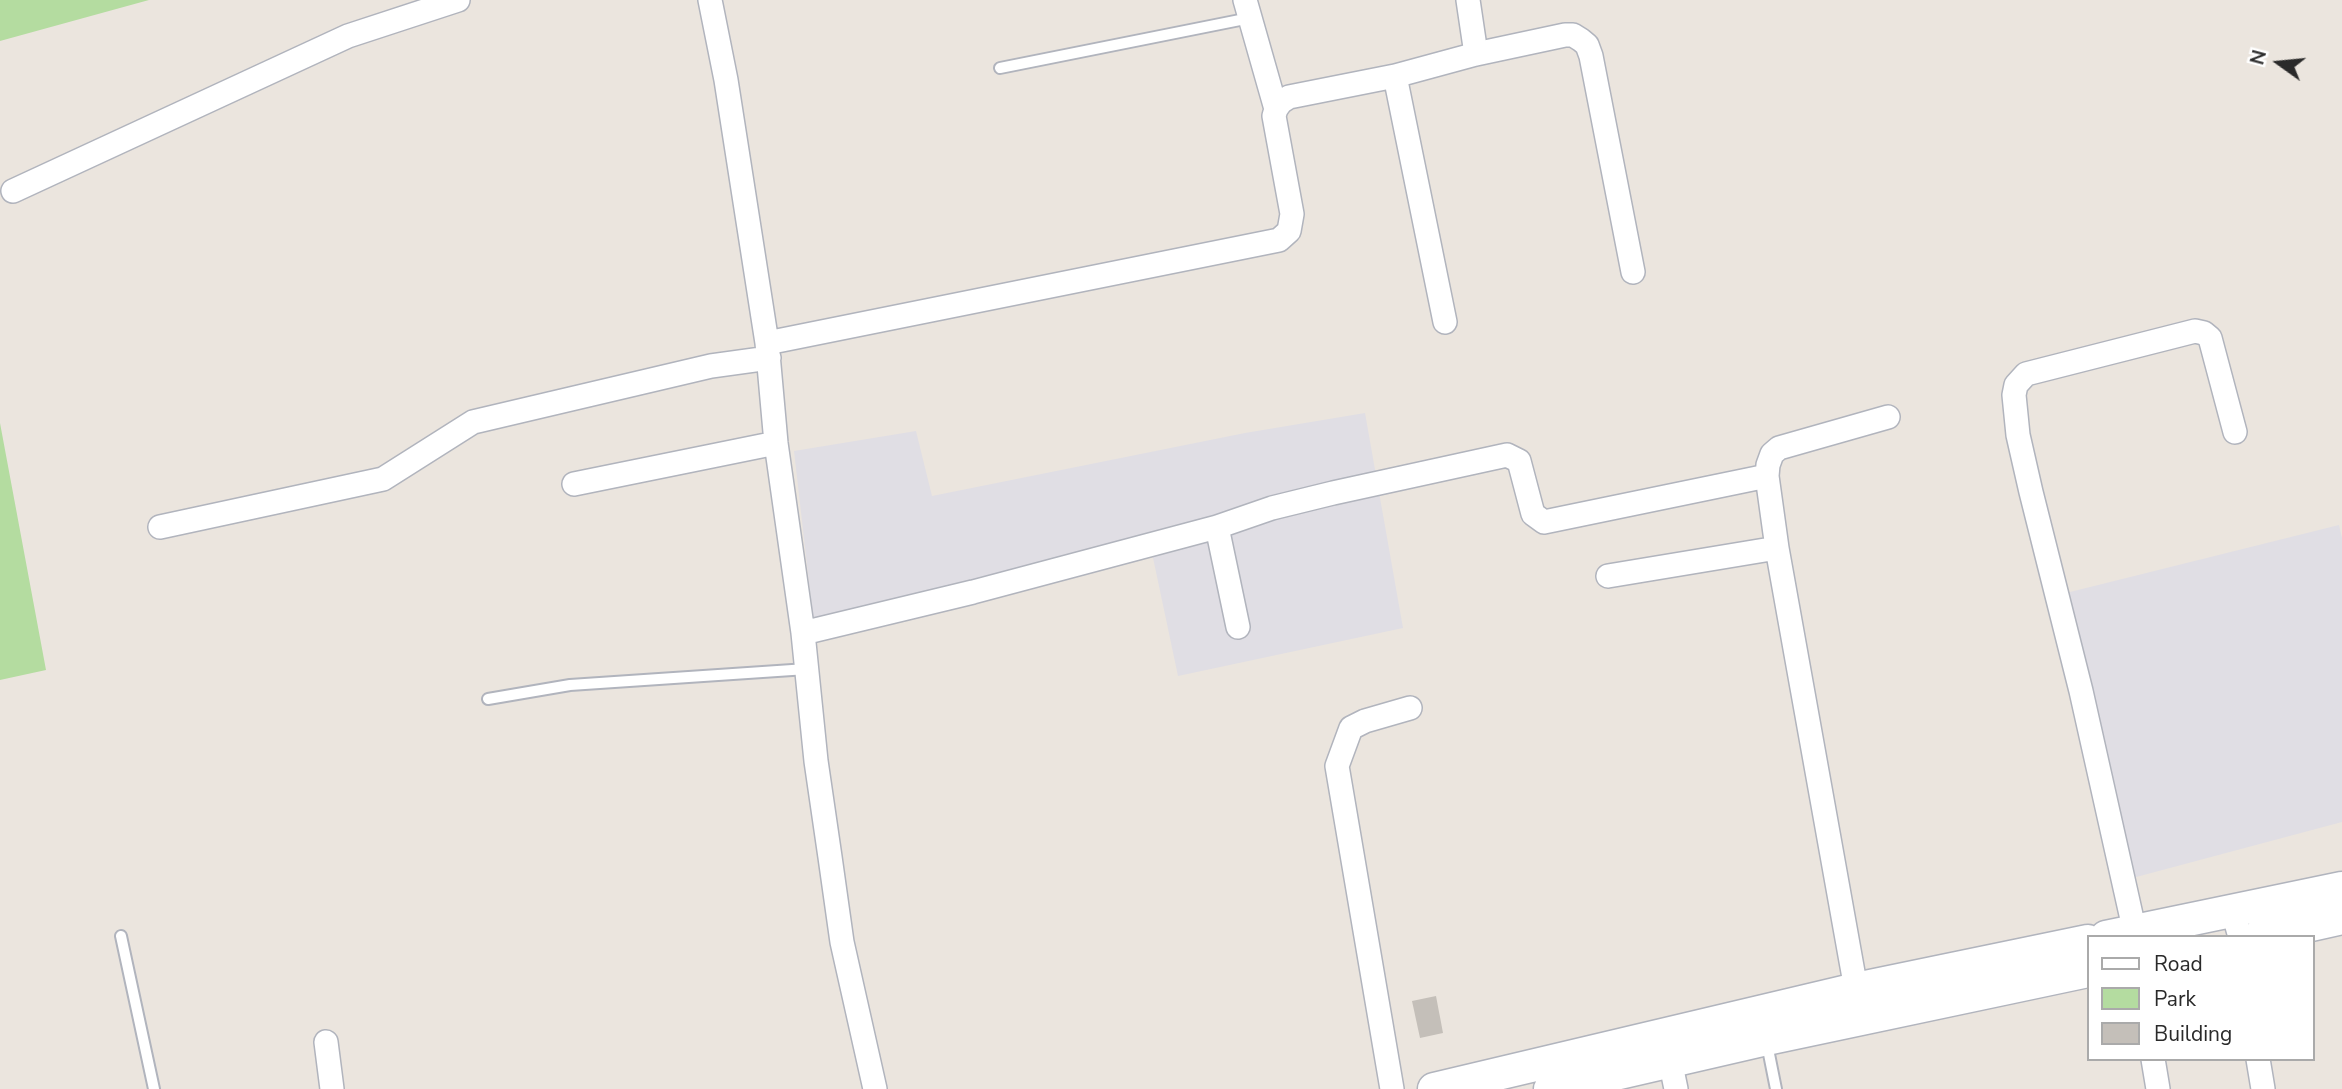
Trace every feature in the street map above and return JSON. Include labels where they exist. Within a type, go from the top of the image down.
[{"type":"main road","points":[[2126,935],[2237,924],[2342,888]]},
{"type":"main road","points":[[2267,935],[2342,918]]},
{"type":"main road","points":[[1434,1089],[1856,989],[2086,941]]},
{"type":"main road","points":[[1550,1089],[1673,1075],[1766,1039],[2086,971]]},
{"type":"street","points":[[13,191],[348,36],[458,0]]},
{"type":"street","points":[[710,0],[726,80],[768,350],[776,443],[842,942],[875,1089]]},
{"type":"street","points":[[1468,0],[1476,54]]},
{"type":"street","points":[[160,527],[383,480],[472,422],[768,350],[1279,240],[1289,230],[1292,214],[1274,116],[1276,108],[1248,9]]},
{"type":"street","points":[[1276,108],[1289,97],[1395,76],[1476,54],[1573,35],[1587,45],[1591,56],[1633,272]]},
{"type":"street","points":[[1395,76],[1445,322]]},
{"type":"street","points":[[2126,935],[2081,691],[2018,435],[2014,395],[2016,386],[2026,374],[2195,331],[2210,338],[2235,432]]},
{"type":"street","points":[[1856,989],[1777,548],[1767,476],[1772,454],[1779,448],[1888,417]]},
{"type":"street","points":[[574,484],[776,443]]},
{"type":"street","points":[[803,633],[973,592],[1217,527],[1272,508],[1507,455],[1519,461],[1533,514],[1544,522],[1767,476]]},
{"type":"street","points":[[1217,527],[1238,627]]},
{"type":"street","points":[[1608,576],[1777,548]]},
{"type":"street","points":[[1392,1089],[1337,766],[1351,728],[1365,721],[1410,708]]},
{"type":"street","points":[[326,1042],[332,1089]]},
{"type":"street","points":[[2154,1061],[2158,1089]]},
{"type":"street","points":[[2259,1061],[2263,1089]]},
{"type":"lane","points":[[1000,68],[1248,9]]},
{"type":"lane","points":[[488,699],[570,685],[807,670]]},
{"type":"lane","points":[[121,936],[155,1089]]},
{"type":"lane","points":[[1766,1039],[1776,1089]]},
{"type":"shaded area","points":[[1365,413],[1403,628],[1178,676],[1152,553],[815,635],[794,451],[916,431],[932,496],[1245,433]]},
{"type":"shaded area","points":[[2339,525],[2342,538],[2342,822],[2125,880],[2062,594]]},
{"type":"green space","points":[[0,0],[149,0],[0,41]]},
{"type":"green space","points":[[0,423],[46,670],[0,680]]},
{"type":"building","points":[[1436,996],[1443,1033],[1420,1038],[1412,1001]]}]
